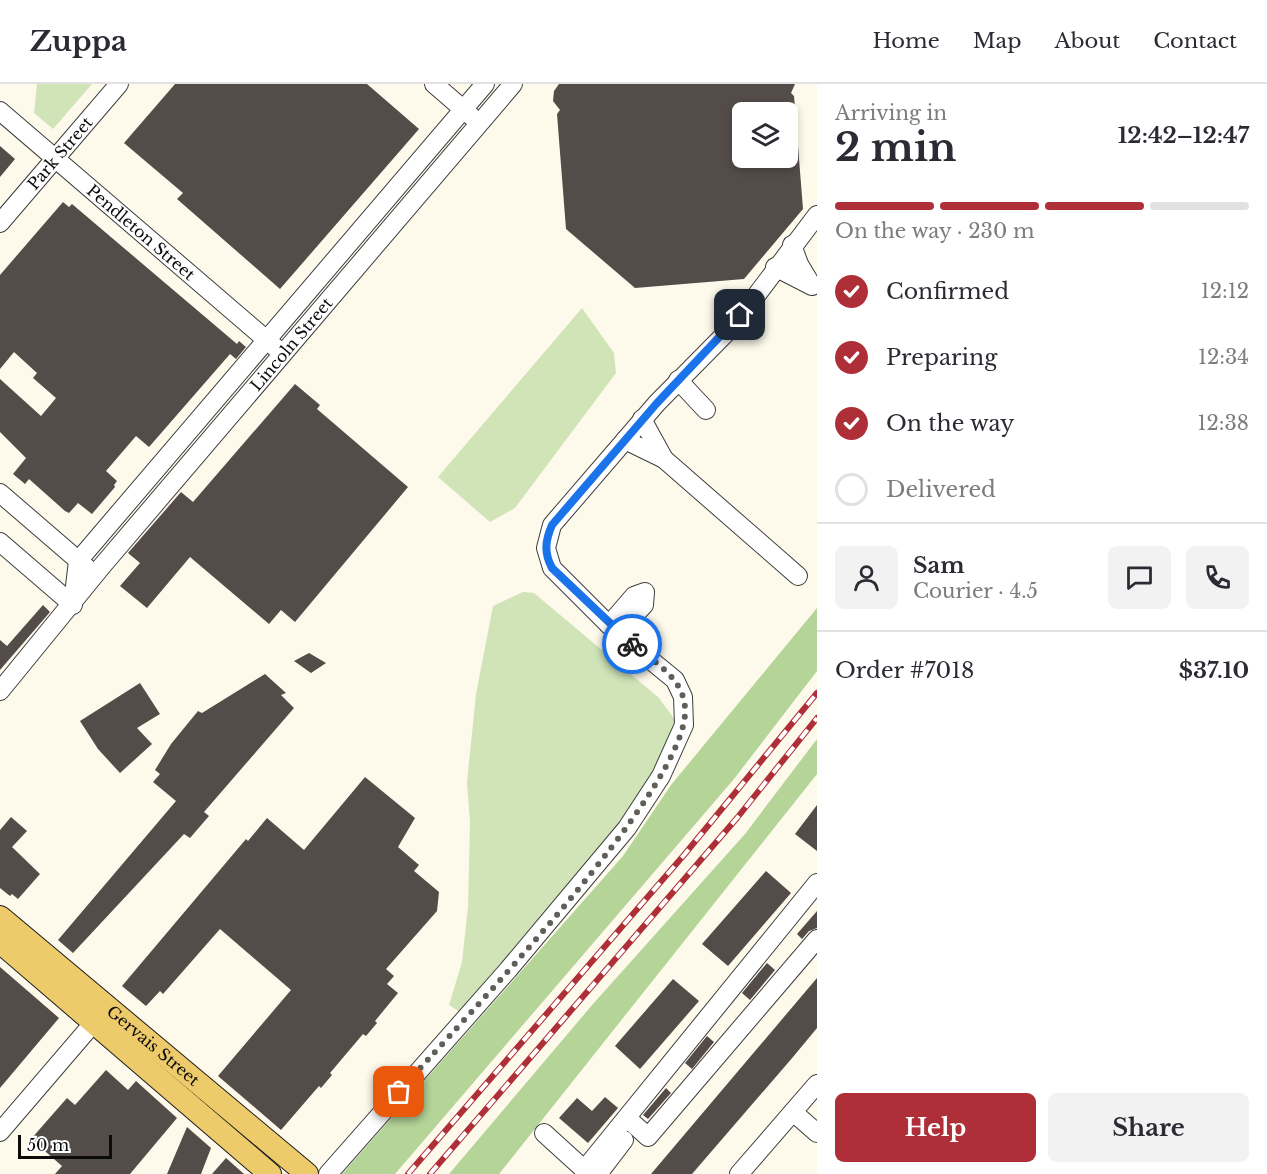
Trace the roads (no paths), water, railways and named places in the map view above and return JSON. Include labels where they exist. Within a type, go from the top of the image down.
[{"type":"main road","name":"Gervais Street","points":[[0,917],[270,1174]]},
{"type":"main road","name":"Gervais Street","points":[[0,942],[101,1015],[307,1174]]},
{"type":"street","name":"Park Street","points":[[0,223],[119,84]]},
{"type":"street","points":[[434,84],[480,123]]},
{"type":"street","name":"Lincoln Street","points":[[78,561],[485,84]]},
{"type":"street","name":"Lincoln Street","points":[[0,691],[73,605],[95,575],[513,84]]},
{"type":"street","name":"Pendleton Street","points":[[0,111],[283,354]]},
{"type":"street","points":[[328,1174],[508,970],[627,828],[661,776],[682,729],[685,707],[675,680],[613,629],[552,568],[546,548],[552,525],[642,420],[734,325],[775,267],[817,215]]},
{"type":"street","points":[[775,267],[812,286],[799,264],[792,245]]},
{"type":"street","points":[[678,381],[706,410]]},
{"type":"street","points":[[642,420],[664,459]]},
{"type":"street","points":[[625,441],[664,459],[798,576]]},
{"type":"street","points":[[0,493],[95,575]]},
{"type":"street","points":[[0,542],[73,605]]},
{"type":"street","points":[[73,605],[78,561]]},
{"type":"street","points":[[544,1133],[590,1173],[635,1125],[816,885]]},
{"type":"street","points":[[635,1125],[648,1137],[817,939]]},
{"type":"street","points":[[0,1132],[101,1015]]},
{"type":"street","points":[[746,1172],[817,1084]]},
{"type":"street","points":[[793,1112],[817,1133]]},
{"type":"street","points":[[610,1174],[635,1125]]},
{"type":"railway","points":[[408,1174],[684,855],[817,693]]},
{"type":"railway","points":[[430,1174],[737,818],[817,718]]}]
